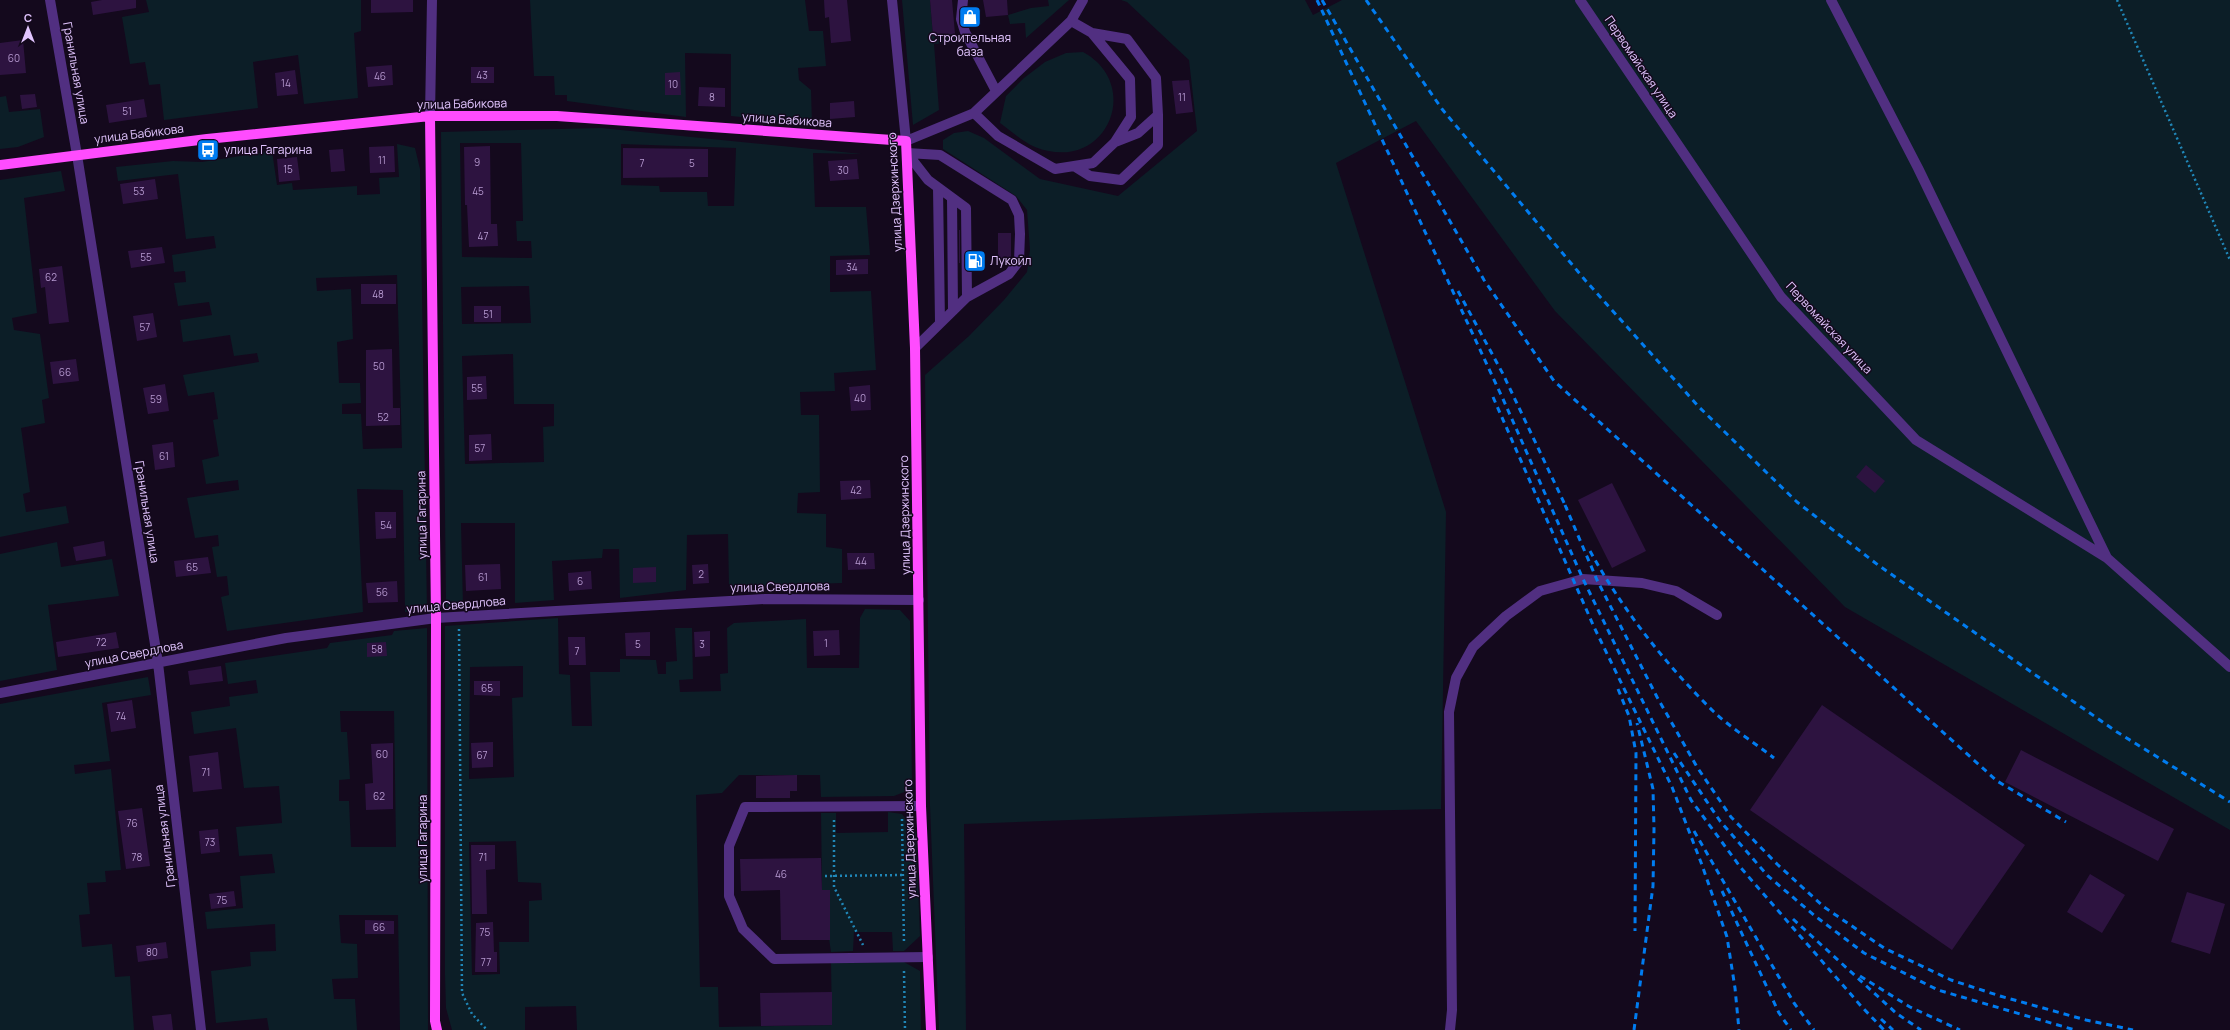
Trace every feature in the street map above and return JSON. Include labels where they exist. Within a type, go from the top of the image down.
[{"type":"main road","name":"улица Бабикова","points":[[0,165],[77,154],[430,116],[557,116],[906,141]]},
{"type":"main road","name":"улица Гагарина","points":[[430,116],[436,618],[436,1027]]},
{"type":"main road","name":"улица Дзержинского","points":[[906,141],[915,348],[920,600],[921,806],[931,1030]]},
{"type":"street","name":"Гранильная улица","points":[[50,0],[77,154],[158,663],[201,1030]]},
{"type":"street","name":"улица Гагарина","points":[[430,116],[432,0]]},
{"type":"street","name":"улица Дзержинского","points":[[892,0],[906,141]]},
{"type":"street","points":[[963,0],[961,20],[965,32],[996,91]]},
{"type":"street","points":[[906,141],[974,112],[1071,21],[1083,0]]},
{"type":"street","name":"Первомайская улица","points":[[1580,0],[1781,297],[1824,343],[1916,440],[2107,558]]},
{"type":"street","points":[[1831,0],[1918,168],[2107,558],[2230,667]]},
{"type":"street","points":[[974,112],[998,136],[1055,169],[1094,163],[1115,142],[1131,118],[1130,79],[1092,34],[1071,21]]},
{"type":"street","points":[[1074,166],[1090,176],[1121,180],[1158,146],[1156,78],[1127,39],[1092,34]]},
{"type":"street","points":[[1115,142],[1138,133],[1158,115]]},
{"type":"street","points":[[907,153],[928,180],[966,208],[967,297]]},
{"type":"street","points":[[907,153],[940,155],[1012,200],[1016,210],[1020,234],[1019,261],[1009,274],[967,297],[915,348]]},
{"type":"street","points":[[938,188],[940,322]]},
{"type":"street","points":[[952,198],[953,310]]},
{"type":"street","points":[[1450,1030],[1452,1010],[1449,712],[1456,678],[1473,647],[1506,616],[1540,591],[1583,580],[1642,583],[1676,591],[1717,615]]},
{"type":"street","name":"улица Свердлова","points":[[0,693],[286,638],[436,618],[765,599],[920,600]]},
{"type":"street","points":[[921,806],[834,808],[745,807],[729,846],[729,896],[743,930],[774,959],[928,957]]},
{"type":"path","points":[[2117,0],[2230,260]]},
{"type":"path","points":[[459,616],[462,993],[472,1014],[487,1030]]},
{"type":"path","points":[[901,807],[904,875],[906,1030]]},
{"type":"path","points":[[834,808],[834,887],[868,958]]},
{"type":"path","points":[[825,876],[904,875]]},
{"type":"shaded area","points":[[146,0],[361,0],[361,31],[354,33],[358,98],[304,104],[298,55],[253,62],[258,108],[164,120],[160,84],[149,85],[145,62],[130,64],[122,17],[149,12]]},
{"type":"shaded area","points":[[530,0],[805,0],[809,31],[823,31],[826,66],[798,68],[799,80],[811,90],[812,124],[731,116],[731,54],[685,53],[686,117],[567,101],[567,95],[555,95],[554,76],[534,76]]},
{"type":"shaded area","points":[[902,0],[930,0],[933,36],[955,34],[955,42],[934,44],[939,110],[913,125]]},
{"type":"shaded area","points":[[1048,0],[1069,0],[1026,38],[1025,23],[1010,24],[1008,15],[1031,8],[1049,6]]},
{"type":"shaded area","points":[[1121,0],[1305,0],[1313,15],[1342,0],[2230,0],[2230,830],[1845,607],[1555,311],[1416,121],[1336,163],[1446,512],[1441,809],[1261,813],[964,824],[966,1030],[939,1030],[930,806],[925,375],[969,336],[1004,300],[1027,272],[1030,250],[1027,210],[1016,196],[943,149],[943,140],[954,133],[968,131],[984,138],[1040,179],[1118,196],[1197,131],[1189,60],[1127,2]]},
{"type":"shaded area","points":[[1083,52],[1101,67],[1111,85],[1113,104],[1108,122],[1097,138],[1081,149],[1060,152],[1035,147],[1000,123],[1006,96],[1024,78],[1045,62],[1066,53]]},
{"type":"shaded area","points":[[6,96],[9,112],[40,109],[44,137],[18,147],[0,149],[0,97]]},
{"type":"shaded area","points":[[601,128],[862,154],[813,153],[815,207],[866,207],[870,255],[830,256],[830,292],[871,291],[876,370],[834,373],[835,391],[800,392],[801,415],[819,415],[820,492],[798,493],[797,513],[826,514],[826,547],[842,549],[842,583],[729,587],[728,534],[687,535],[686,590],[620,598],[619,549],[603,549],[602,558],[552,561],[554,600],[515,603],[515,523],[461,523],[463,606],[446,607],[441,132]],"holes":[[[460,143],[521,143],[523,221],[516,221],[517,241],[531,241],[532,258],[462,257]],[[621,144],[736,148],[734,206],[708,206],[707,192],[660,192],[659,186],[621,185]],[[529,286],[531,323],[462,324],[461,287]],[[513,354],[514,404],[554,404],[554,426],[543,427],[544,462],[465,464],[462,356]]]},
{"type":"shaded area","points":[[397,144],[415,148],[420,169],[427,610],[405,612],[403,490],[357,489],[363,612],[227,631],[221,597],[229,595],[227,576],[217,577],[212,547],[219,546],[218,535],[195,538],[187,498],[239,490],[238,480],[206,484],[202,460],[219,456],[213,420],[218,419],[214,392],[188,396],[183,375],[259,362],[257,353],[234,356],[230,335],[183,342],[180,320],[212,315],[209,302],[178,306],[174,283],[186,282],[185,271],[174,272],[172,255],[216,248],[214,236],[186,239],[178,174],[118,181],[116,167],[173,161],[202,162],[272,151],[277,185],[292,183],[293,190],[357,186],[357,195],[380,194],[379,178],[399,177]],"holes":[[[397,275],[402,448],[363,449],[361,414],[342,414],[342,404],[361,403],[360,383],[339,383],[337,342],[353,339],[351,289],[317,291],[316,278]]]},
{"type":"shaded area","points":[[61,171],[65,191],[24,198],[37,313],[12,318],[14,330],[40,334],[49,398],[42,400],[45,423],[21,428],[30,492],[23,494],[26,512],[66,506],[69,523],[0,537],[0,180]]},
{"type":"shaded area","points":[[57,542],[61,567],[112,559],[119,596],[48,605],[57,670],[0,681],[0,554]]},
{"type":"shaded area","points":[[865,609],[900,610],[910,621],[912,789],[894,796],[821,797],[820,775],[739,775],[722,793],[696,795],[700,987],[718,987],[719,1027],[832,1025],[831,963],[904,962],[920,971],[921,1030],[577,1030],[576,1006],[525,1007],[525,1030],[452,1030],[446,1008],[445,975],[445,626],[558,618],[559,674],[570,675],[572,726],[592,726],[590,672],[620,672],[620,659],[656,660],[658,674],[666,674],[666,662],[677,661],[675,628],[692,628],[693,679],[679,680],[680,692],[721,691],[720,674],[728,673],[727,628],[734,623],[806,619],[807,668],[859,668],[860,618]],"holes":[[[523,666],[523,697],[512,698],[514,777],[469,779],[470,667]],[[516,841],[518,882],[541,883],[542,900],[529,901],[529,942],[499,942],[500,974],[472,975],[469,842]]]},
{"type":"shaded area","points":[[427,628],[428,1030],[400,1030],[398,915],[339,915],[341,943],[357,944],[358,978],[332,979],[334,999],[355,999],[357,1030],[269,1030],[267,1018],[216,1023],[211,971],[251,966],[250,952],[276,951],[275,924],[207,929],[205,912],[243,908],[240,876],[275,873],[272,854],[239,856],[236,827],[282,823],[279,786],[244,788],[236,728],[194,734],[191,712],[230,706],[229,697],[258,693],[256,680],[228,684],[225,663],[327,648],[330,643],[392,635],[394,631]],"holes":[[[340,711],[394,711],[396,847],[351,847],[349,801],[339,801],[339,780],[350,779],[347,732],[341,732]]]},
{"type":"shaded area","points":[[148,677],[151,695],[102,703],[110,761],[74,765],[75,774],[111,769],[121,870],[105,871],[106,882],[87,883],[90,914],[79,915],[82,947],[112,944],[115,977],[130,976],[134,1030],[0,1030],[0,704]]},
{"type":"shaded area","points":[[888,812],[902,814],[916,833],[920,936],[904,951],[893,951],[892,932],[854,932],[853,951],[831,952],[822,890],[821,813],[836,813],[836,833],[888,832]]},
{"type":"building","points":[[102,0],[136,0],[136,8],[93,15],[91,2]]},
{"type":"building","points":[[371,0],[413,0],[413,12],[371,13]]},
{"type":"building","points":[[824,0],[847,0],[851,41],[831,43],[829,17],[825,18]]},
{"type":"building","points":[[930,0],[952,0],[955,34],[933,36]]},
{"type":"building","points":[[983,0],[1007,0],[1008,15],[986,17]]},
{"type":"building","points":[[23,40],[26,73],[0,75],[0,43]]},
{"type":"building","points":[[392,65],[393,85],[368,87],[366,67]]},
{"type":"building","points":[[471,67],[494,67],[494,83],[471,83]]},
{"type":"building","points":[[295,70],[298,94],[277,96],[275,73]]},
{"type":"building","points":[[680,72],[681,95],[665,95],[665,73]]},
{"type":"building","points":[[1189,80],[1193,112],[1176,114],[1172,81]]},
{"type":"building","points":[[699,87],[725,88],[725,107],[698,106]]},
{"type":"building","points":[[35,94],[37,107],[22,109],[20,95]]},
{"type":"building","points":[[144,99],[147,117],[109,123],[106,105]]},
{"type":"building","points":[[854,101],[855,117],[830,119],[830,103]]},
{"type":"building","points":[[394,146],[395,172],[370,173],[369,147]]},
{"type":"building","points":[[490,146],[491,224],[497,224],[498,246],[469,247],[467,205],[465,205],[464,147]]},
{"type":"building","points":[[623,148],[708,149],[708,177],[623,178]]},
{"type":"building","points":[[343,149],[345,171],[331,172],[329,150]]},
{"type":"building","points":[[297,157],[300,180],[279,182],[277,159]]},
{"type":"building","points":[[857,159],[859,179],[830,181],[828,161]]},
{"type":"building","points":[[155,179],[158,199],[123,204],[120,184]]},
{"type":"building","points":[[960,230],[960,263],[959,263]]},
{"type":"building","points":[[998,233],[1011,233],[1011,258],[998,259]]},
{"type":"building","points":[[162,247],[165,263],[131,268],[128,251]]},
{"type":"building","points":[[868,259],[868,274],[836,275],[836,260]]},
{"type":"building","points":[[62,266],[69,322],[49,324],[45,287],[41,288],[39,269]]},
{"type":"building","points":[[361,284],[396,284],[396,304],[361,304]]},
{"type":"building","points":[[474,306],[501,306],[501,322],[474,322]]},
{"type":"building","points":[[153,313],[157,337],[137,341],[133,316]]},
{"type":"building","points":[[392,349],[393,408],[400,408],[400,425],[366,426],[366,350]]},
{"type":"building","points":[[76,359],[79,381],[53,384],[50,362]]},
{"type":"building","points":[[486,376],[487,399],[467,400],[467,377]]},
{"type":"building","points":[[165,384],[169,411],[148,414],[143,388]]},
{"type":"building","points":[[870,385],[871,410],[851,411],[849,387]]},
{"type":"building","points":[[491,434],[492,460],[469,461],[469,435]]},
{"type":"building","points":[[173,442],[175,467],[155,470],[152,445]]},
{"type":"building","points":[[1866,465],[1885,481],[1875,493],[1856,477]]},
{"type":"building","points":[[870,480],[871,498],[841,500],[840,481]]},
{"type":"building","points":[[1612,483],[1646,551],[1612,568],[1578,500]]},
{"type":"building","points":[[375,512],[396,512],[396,538],[376,539]]},
{"type":"building","points":[[104,541],[106,556],[76,561],[73,547]]},
{"type":"building","points":[[847,553],[874,553],[875,569],[848,570]]},
{"type":"building","points":[[208,557],[211,573],[176,577],[174,561]]},
{"type":"building","points":[[500,564],[501,589],[466,591],[465,565]]},
{"type":"building","points":[[708,564],[709,583],[693,584],[692,565]]},
{"type":"building","points":[[656,567],[656,582],[633,583],[633,568]]},
{"type":"building","points":[[591,571],[592,589],[569,591],[568,573]]},
{"type":"building","points":[[397,581],[398,602],[368,603],[366,583]]},
{"type":"building","points":[[839,630],[840,655],[814,656],[813,631]]},
{"type":"building","points":[[710,631],[710,656],[695,657],[694,632]]},
{"type":"building","points":[[116,632],[119,648],[58,657],[56,642]]},
{"type":"building","points":[[650,632],[650,656],[626,656],[625,633]]},
{"type":"building","points":[[568,637],[585,637],[586,665],[569,665]]},
{"type":"building","points":[[386,642],[387,656],[367,657],[367,643]]},
{"type":"building","points":[[221,666],[223,681],[190,685],[188,671]]},
{"type":"building","points":[[474,681],[500,681],[500,696],[474,695]]},
{"type":"building","points":[[132,700],[136,728],[111,732],[107,704]]},
{"type":"building","points":[[1822,705],[2025,845],[1952,950],[1750,810]]},
{"type":"building","points":[[493,742],[493,767],[472,768],[471,743]]},
{"type":"building","points":[[393,743],[393,809],[366,810],[365,784],[373,783],[371,744]]},
{"type":"building","points":[[2021,750],[2174,829],[2158,861],[2005,782]]},
{"type":"building","points":[[218,752],[222,789],[193,792],[189,756]]},
{"type":"building","points":[[797,775],[797,791],[790,791],[790,798],[756,798],[756,776]]},
{"type":"building","points":[[142,808],[150,866],[126,869],[118,811]]},
{"type":"building","points":[[218,829],[220,852],[201,854],[199,831]]},
{"type":"building","points":[[471,845],[495,845],[495,869],[486,870],[487,914],[472,914]]},
{"type":"building","points":[[821,858],[822,890],[830,890],[830,940],[781,940],[780,890],[741,891],[740,859]]},
{"type":"building","points":[[2090,874],[2125,895],[2102,933],[2067,912]]},
{"type":"building","points":[[234,891],[236,906],[211,909],[209,894]]},
{"type":"building","points":[[2187,892],[2225,904],[2210,954],[2171,942]]},
{"type":"building","points":[[365,920],[394,921],[394,934],[365,934]]},
{"type":"building","points":[[493,922],[494,952],[497,952],[497,972],[475,972],[476,923]]},
{"type":"building","points":[[166,942],[168,958],[138,962],[136,946]]},
{"type":"building","points":[[832,992],[832,1025],[761,1026],[760,993]]},
{"type":"building","points":[[171,1014],[173,1030],[154,1030],[152,1016]]},
{"type":"railway","points":[[1317,0],[1503,399],[1583,579],[1691,800],[1741,868],[1861,1006],[1884,1030]]},
{"type":"railway","points":[[1322,0],[1484,280],[1554,381],[1997,781],[2066,822]]},
{"type":"railway","points":[[1366,0],[1442,109],[1585,280],[1699,407],[1797,502],[1878,565],[2117,732],[2230,802]]},
{"type":"railway","points":[[1458,291],[1503,374],[1567,509]]},
{"type":"railway","points":[[1493,397],[1594,627],[1672,787],[1702,865],[1727,937],[1735,988],[1739,1030]]},
{"type":"railway","points":[[1565,505],[1597,580],[1657,697],[1697,767],[1731,817],[1777,864],[1824,907],[1884,948],[1951,980],[2000,996],[2086,1020],[2133,1030]]},
{"type":"railway","points":[[1590,551],[1616,594],[1662,656],[1714,712],[1774,758]]},
{"type":"railway","points":[[1618,689],[1629,716],[1636,753],[1635,931]]},
{"type":"railway","points":[[1634,1030],[1653,886],[1654,829],[1653,789],[1637,723]]},
{"type":"railway","points":[[1674,753],[1720,821],[1768,876],[1815,916],[1864,953],[1938,990],[2075,1030]]},
{"type":"railway","points":[[1694,831],[1794,1003],[1814,1030]]},
{"type":"railway","points":[[1722,891],[1779,1013],[1791,1030]]},
{"type":"railway","points":[[1793,919],[1896,1013],[1921,1030]]},
{"type":"railway","points":[[1860,976],[1910,1007],[1960,1030]]},
{"type":"railway","points":[[1881,1019],[1893,1030]]},
{"type":"place","name":"Строительная база","points":[[970,17]]},
{"type":"place","name":"улица Гагарина","points":[[208,150]]},
{"type":"place","name":"Лукойл","points":[[975,261]]}]
